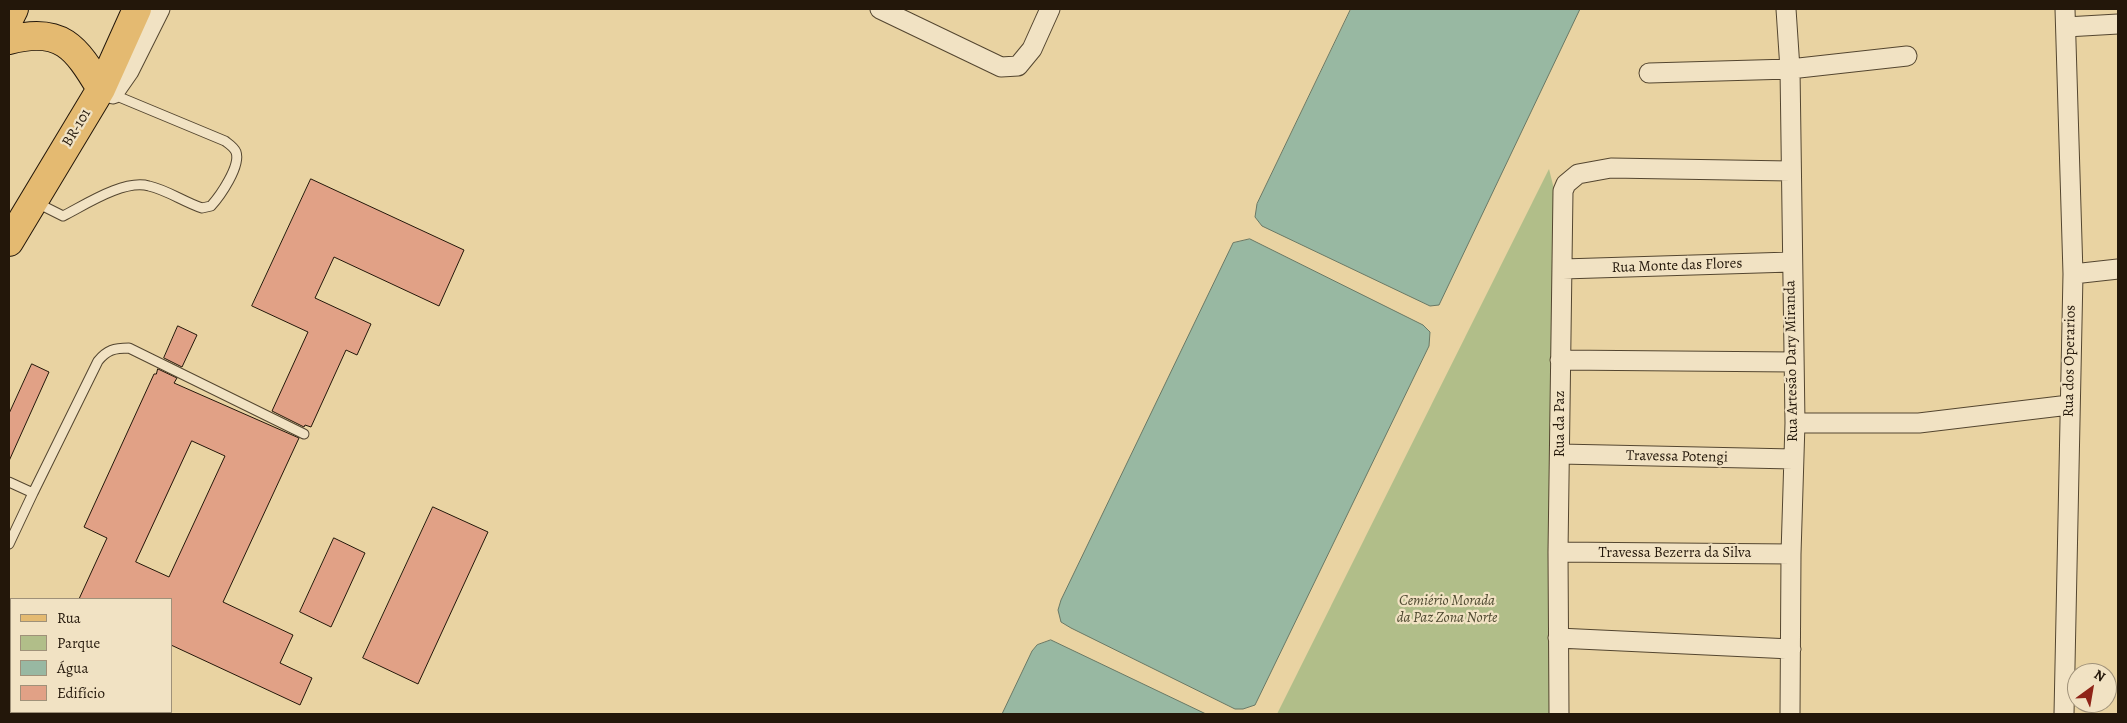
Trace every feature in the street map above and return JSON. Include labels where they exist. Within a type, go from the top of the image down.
[{"type":"main road","points":[[9,20],[14,9]]},
{"type":"main road","name":"BR-101","points":[[9,242],[33,201],[107,91],[137,9]]},
{"type":"main road","points":[[9,40],[24,36],[51,36],[69,45],[107,91]]},
{"type":"street","points":[[107,91],[128,71],[160,9]]},
{"type":"street","points":[[880,9],[1001,67],[1018,66],[1032,49],[1050,9]]},
{"type":"street","name":"Rua Artesão Dary Miranda","points":[[1786,9],[1790,69],[1791,262],[1795,422],[1791,554],[1790,714]]},
{"type":"street","points":[[2066,18],[2118,24]]},
{"type":"street","name":"Rua dos Operarios","points":[[2064,714],[2073,274],[2066,18]]},
{"type":"street","points":[[1649,73],[1790,69],[1906,56]]},
{"type":"street","name":"Rua da Paz","points":[[1559,714],[1558,552],[1563,191],[1566,184],[1578,174],[1611,168],[1790,171]]},
{"type":"street","name":"Rua Monte das Flores","points":[[1563,269],[1791,262]]},
{"type":"street","points":[[2073,274],[2118,269]]},
{"type":"street","points":[[1560,360],[1793,362]]},
{"type":"street","points":[[1795,422],[1919,423],[2069,405]]},
{"type":"street","name":"Travessa Potengi","points":[[1560,454],[1793,459]]},
{"type":"street","name":"Travessa Bezerra da Silva","points":[[1558,552],[1791,554]]},
{"type":"street","points":[[1558,638],[1791,649]]},
{"type":"lane","points":[[33,201],[63,216],[129,185],[149,186],[202,208],[211,206],[218,199],[237,163],[237,154],[232,146],[225,141],[107,91]]},
{"type":"lane","points":[[9,544],[98,361],[105,352],[115,348],[128,348],[304,434]]},
{"type":"lane","points":[[9,482],[32,494]]},
{"type":"green space","name":"Cemiério Morada da Paz Zona Norte","points":[[1549,169],[1554,189],[1551,714],[1277,714]]},
{"type":"water","points":[[1351,9],[1580,9],[1439,305],[1430,306],[1262,226],[1255,217],[1257,204]]},
{"type":"water","points":[[1250,239],[1423,325],[1430,332],[1429,346],[1255,705],[1243,709],[1235,709],[1071,628],[1061,622],[1058,610],[1061,600],[1233,243]]},
{"type":"water","points":[[1051,640],[1206,714],[1002,714],[1032,651],[1037,645]]},
{"type":"building","points":[[311,179],[464,250],[439,306],[334,257],[315,298],[371,324],[357,355],[346,350],[311,427],[305,425],[304,427],[272,411],[308,332],[252,306]]},
{"type":"building","points":[[178,326],[197,335],[182,367],[164,358]]},
{"type":"building","points":[[32,364],[49,372],[9,461],[9,414]]},
{"type":"building","points":[[158,369],[177,378],[174,383],[299,438],[223,602],[293,635],[280,663],[312,678],[300,705],[172,645],[172,598],[79,598],[107,538],[84,527],[154,374],[156,374]],"holes":[[[192,441],[225,456],[169,577],[136,562]]]},
{"type":"building","points":[[433,507],[488,532],[418,684],[363,658]]},
{"type":"building","points":[[334,538],[365,553],[331,627],[300,612]]}]
